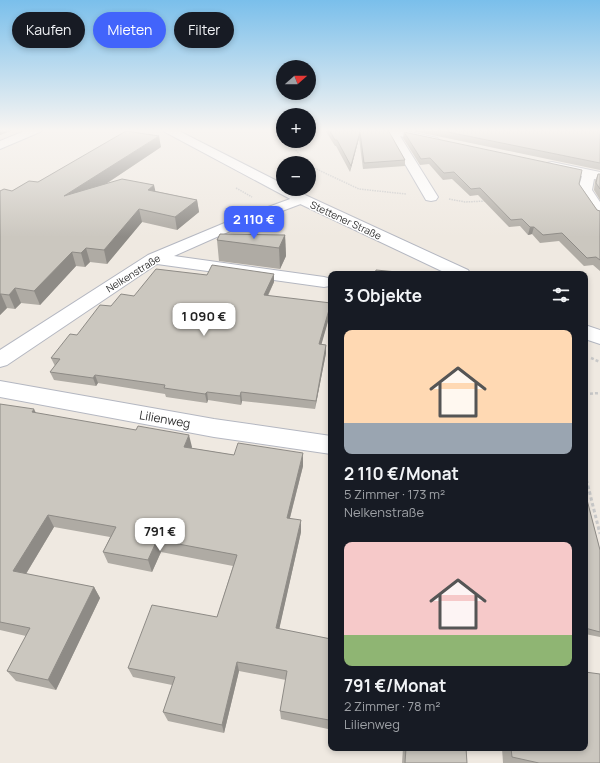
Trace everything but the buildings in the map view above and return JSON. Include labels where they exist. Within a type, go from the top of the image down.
[{"type":"street","name":"Stettener Straße","points":[[237,166],[300,199],[456,271]]},
{"type":"street","points":[[411,166],[431,197]]},
{"type":"street","points":[[551,166],[595,175],[585,190],[600,213]]},
{"type":"street","name":"Nelkenstraße","points":[[0,360],[154,259],[232,225],[300,199]]},
{"type":"street","points":[[154,259],[324,282]]},
{"type":"street","points":[[588,332],[600,338]]},
{"type":"street","name":"Lilienweg","points":[[0,389],[214,428],[328,445]]},
{"type":"path","points":[[588,394],[600,393]]},
{"type":"path","points":[[588,489],[600,534]]}]
